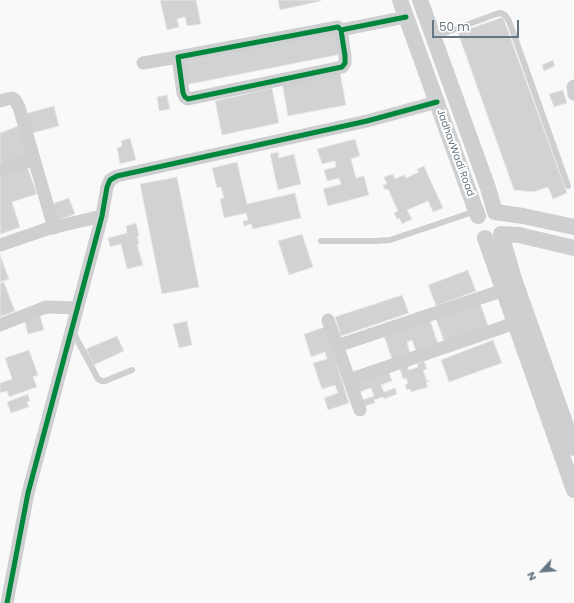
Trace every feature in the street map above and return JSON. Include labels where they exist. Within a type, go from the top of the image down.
[{"type":"street","name":"JadhavWadi Road","points":[[400,0],[477,213],[476,229],[481,236],[485,238]]},
{"type":"street","name":"JadhavWadi Road","points":[[420,0],[488,188],[495,212],[499,214],[504,222],[501,234]]},
{"type":"street","points":[[143,63],[338,27],[341,30],[406,17]]},
{"type":"street","points":[[178,57],[183,93],[188,99],[342,67],[345,63],[345,56],[341,30]]},
{"type":"street","points":[[574,86],[574,94]]},
{"type":"street","points":[[0,101],[12,98],[19,107],[54,228]]},
{"type":"street","points":[[7,603],[28,493],[102,216],[106,187],[110,180],[117,176],[367,121],[437,102]]},
{"type":"street","points":[[0,170],[34,159]]},
{"type":"street","points":[[477,213],[491,210],[574,227]]},
{"type":"street","points":[[0,246],[54,228],[102,216]]},
{"type":"street","points":[[501,234],[514,279],[568,422],[574,448]]},
{"type":"street","points":[[574,248],[519,235],[501,234],[494,239],[485,238],[574,490]]},
{"type":"street","points":[[337,346],[504,290]]},
{"type":"street","points":[[0,325],[46,307],[77,308]]},
{"type":"street","points":[[328,320],[360,410]]},
{"type":"street","points":[[349,380],[515,324]]},
{"type":"lane","points":[[433,37],[496,14],[501,13],[505,15],[509,21],[568,186]]},
{"type":"lane","points":[[321,241],[390,240],[477,213]]},
{"type":"lane","points":[[72,330],[98,379],[105,381],[132,370]]},
{"type":"building","points":[[160,0],[196,0],[201,24],[187,26],[185,17],[177,19],[179,27],[167,30]]},
{"type":"building","points":[[278,0],[320,0],[321,1],[280,10]]},
{"type":"building","points":[[503,17],[567,193],[553,199],[548,187],[533,192],[514,190],[458,33]]},
{"type":"building","points":[[337,33],[342,54],[185,85],[181,63]]},
{"type":"building","points":[[553,60],[555,66],[544,71],[542,65]]},
{"type":"building","points":[[340,72],[346,105],[288,116],[282,82]]},
{"type":"building","points":[[272,88],[279,123],[222,135],[215,101]]},
{"type":"building","points":[[563,90],[567,103],[554,107],[549,94]]},
{"type":"building","points":[[167,95],[170,109],[159,111],[157,97]]},
{"type":"building","points":[[54,106],[59,126],[29,134],[24,114]]},
{"type":"building","points":[[18,126],[29,154],[0,165],[0,133]]},
{"type":"building","points":[[130,138],[136,160],[120,164],[117,148],[122,146],[121,141]]},
{"type":"building","points":[[355,139],[360,156],[351,159],[356,178],[364,176],[369,195],[328,206],[323,189],[341,184],[339,178],[327,181],[324,170],[336,167],[335,161],[322,164],[317,149]]},
{"type":"building","points":[[278,152],[279,158],[294,154],[301,184],[278,190],[270,154]]},
{"type":"building","points":[[237,162],[247,204],[295,193],[301,218],[253,229],[251,224],[244,226],[243,221],[248,220],[246,213],[224,218],[220,199],[224,198],[221,187],[217,188],[212,168]]},
{"type":"building","points":[[26,163],[37,194],[12,202],[20,227],[1,234],[0,171]]},
{"type":"building","points":[[424,166],[443,208],[433,212],[428,201],[407,210],[412,219],[402,224],[394,213],[398,211],[388,189],[385,190],[383,185],[387,184],[384,177],[393,174],[395,179],[404,175],[406,178],[419,172],[417,169]]},
{"type":"building","points":[[177,177],[199,287],[162,294],[140,184]]},
{"type":"building","points":[[69,198],[75,214],[54,222],[49,205]]},
{"type":"building","points":[[136,223],[139,236],[137,237],[139,244],[137,245],[143,265],[127,269],[121,244],[110,247],[108,238],[127,233],[126,226]]},
{"type":"building","points":[[302,234],[313,267],[289,275],[278,241]]},
{"type":"building","points":[[0,255],[9,279],[0,282]]},
{"type":"building","points":[[468,270],[476,291],[436,306],[428,285]]},
{"type":"building","points":[[4,282],[15,311],[0,317],[0,283]]},
{"type":"building","points":[[402,295],[409,313],[341,336],[335,317]]},
{"type":"building","points":[[480,303],[489,328],[445,344],[436,319]]},
{"type":"building","points":[[40,315],[44,330],[28,334],[24,319]]},
{"type":"building","points":[[430,320],[438,344],[416,351],[412,340],[407,342],[410,353],[392,359],[384,336]]},
{"type":"building","points":[[187,321],[192,345],[179,348],[173,324]]},
{"type":"building","points":[[325,327],[349,403],[328,410],[324,398],[338,393],[335,385],[322,389],[313,363],[327,359],[325,352],[311,357],[304,334]]},
{"type":"building","points":[[117,336],[124,351],[94,365],[86,349]]},
{"type":"building","points":[[493,340],[502,363],[449,382],[441,360]]},
{"type":"building","points":[[29,350],[38,375],[33,377],[37,387],[9,397],[7,391],[0,393],[0,383],[12,379],[5,358]]},
{"type":"building","points":[[424,361],[427,369],[423,370],[427,381],[430,381],[426,382],[428,387],[411,392],[410,389],[407,390],[405,385],[408,383],[406,378],[403,379],[400,369],[407,366],[409,370],[418,367],[417,364]]},
{"type":"building","points":[[389,372],[392,381],[381,385],[384,392],[395,388],[397,394],[384,399],[383,397],[374,400],[375,403],[365,406],[362,400],[374,396],[371,388],[359,392],[357,384]]},
{"type":"building","points":[[28,394],[30,401],[27,402],[29,407],[11,413],[7,402]]},
{"type":"cycle path","points":[[341,30],[345,56],[345,63],[342,67],[188,99],[183,93],[178,57],[338,27],[341,30],[406,17]]},
{"type":"cycle path","points":[[7,603],[28,493],[102,216],[107,187],[110,180],[117,176],[367,121],[437,102]]}]
